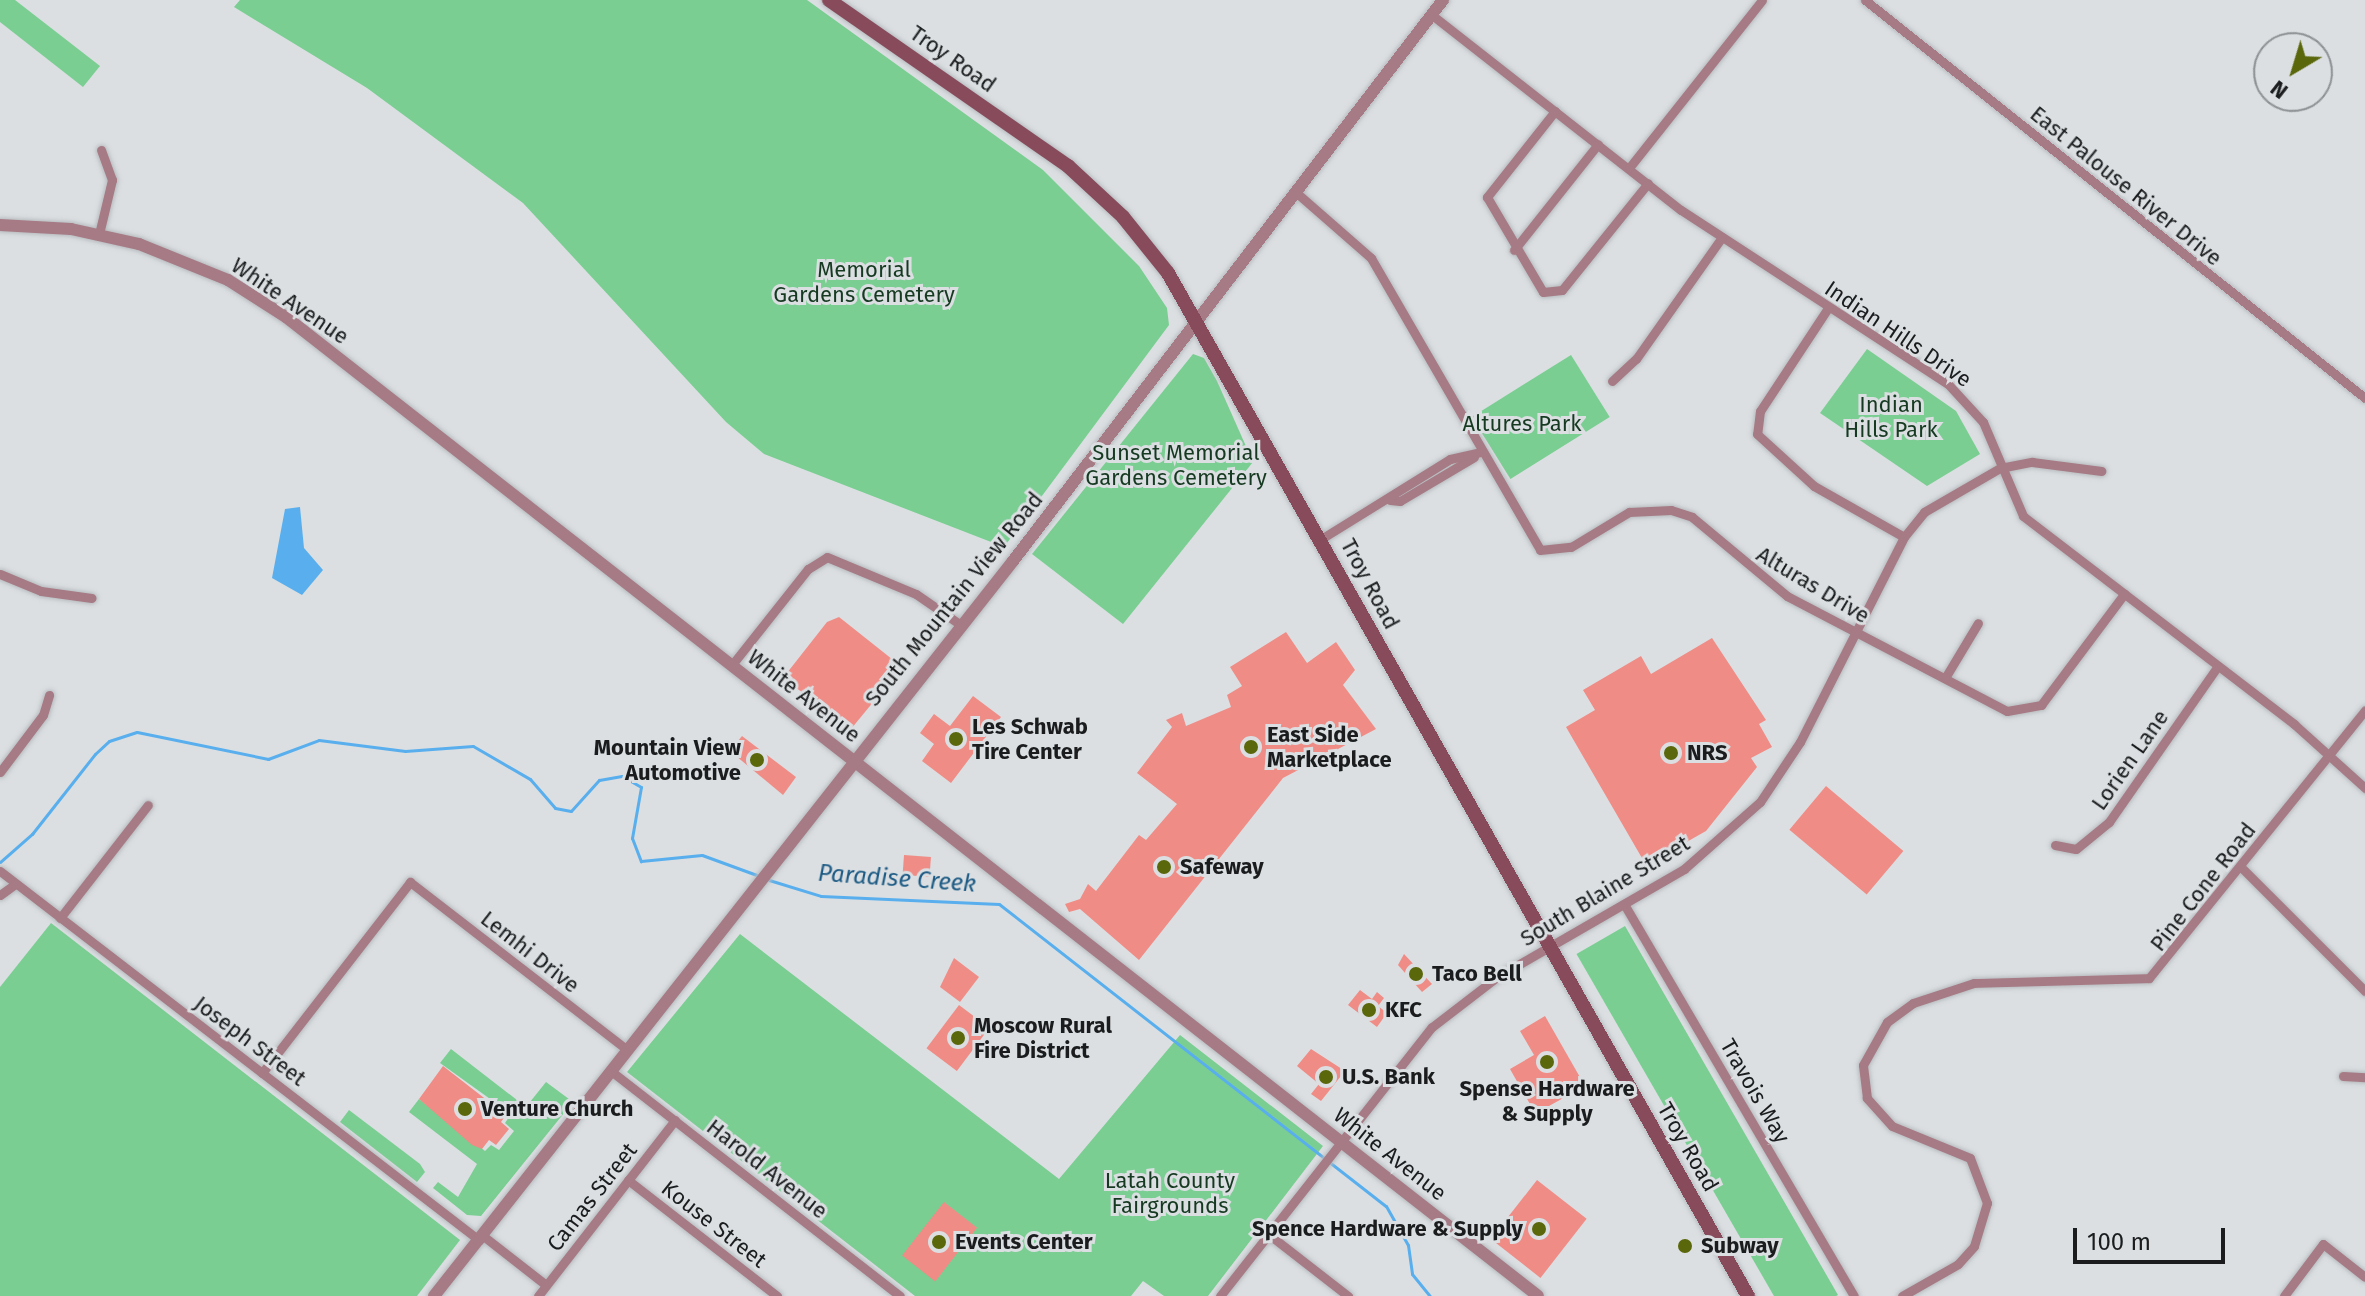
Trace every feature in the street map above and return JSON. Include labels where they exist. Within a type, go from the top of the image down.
[{"type":"main road","name":"Troy Road","points":[[829,0],[1088,182],[1148,246],[1198,319],[1321,539],[1418,722],[1748,1296]]},
{"type":"street","name":"South Mountain View Road","points":[[434,1296],[1298,194],[1443,0]]},
{"type":"street","points":[[1629,168],[1762,0]]},
{"type":"street","name":"East Palouse River Drive","points":[[1865,0],[2365,398]]},
{"type":"street","name":"Indian Hills Drive","points":[[1432,15],[1722,237],[1948,384],[1983,422],[2023,516],[2330,755],[2365,788]]},
{"type":"street","points":[[1555,111],[1487,197],[1534,283],[1553,295],[1648,183]]},
{"type":"street","points":[[1514,250],[1598,144]]},
{"type":"street","points":[[99,234],[112,180],[101,150]]},
{"type":"street","name":"Alturas Drive","points":[[1298,194],[1371,258],[1540,550],[1571,547],[1629,512],[1671,510],[1692,517],[1761,579],[2007,711],[2041,705],[2124,594]]},
{"type":"street","name":"White Avenue","points":[[0,225],[99,234],[201,267],[276,310],[602,559],[731,666],[1337,1143],[1538,1296]]},
{"type":"street","points":[[1612,381],[1636,359],[1722,237]]},
{"type":"street","points":[[1828,308],[1760,411],[1757,434],[1814,486],[1904,537]]},
{"type":"street","points":[[1321,539],[1390,500],[1400,501],[1481,452]]},
{"type":"street","name":"South Blaine Street","points":[[1220,1296],[1337,1143],[1432,1027],[1479,989],[1684,869],[1760,802],[1800,742],[1904,537],[1948,493],[2000,468],[2032,462],[2101,471]]},
{"type":"street","points":[[731,666],[814,564],[827,557],[886,579],[961,625]]},
{"type":"street","points":[[0,574],[41,591],[92,598]]},
{"type":"street","points":[[1945,678],[1978,623]]},
{"type":"street","name":"Lorien Lane","points":[[2055,845],[2076,849],[2109,822],[2218,666]]},
{"type":"street","points":[[1,768],[43,715],[49,695]]},
{"type":"street","name":"Pine Cone Road","points":[[1902,1296],[1958,1264],[1974,1246],[1987,1203],[1970,1158],[1892,1126],[1867,1098],[1863,1065],[1887,1022],[1913,1003],[1974,983],[2149,978],[2242,868],[2365,710]]},
{"type":"street","points":[[60,918],[148,805]]},
{"type":"street","points":[[2242,868],[2365,991]]},
{"type":"street","name":"Joseph Street","points":[[0,872],[480,1238],[543,1292]]},
{"type":"street","name":"Lemhi Drive","points":[[262,1073],[410,882],[627,1050]]},
{"type":"street","points":[[0,895],[15,884]]},
{"type":"street","name":"Travois Way","points":[[1624,904],[1854,1296]]},
{"type":"street","name":"Harold Avenue","points":[[611,1071],[900,1296]]},
{"type":"street","points":[[2343,1076],[2365,1077]]},
{"type":"street","name":"Camas Street","points":[[543,1292],[675,1120]]},
{"type":"street","name":"Kouse Street","points":[[628,1180],[777,1296]]},
{"type":"street","points":[[1267,1233],[1348,1296]]},
{"type":"street","points":[[2284,1296],[2323,1244],[2365,1277]]},
{"type":"green space","points":[[0,0],[15,0],[100,66],[83,87],[0,22]]},
{"type":"green space","name":"Memorial Gardens Cemetery","points":[[240,0],[807,0],[1043,170],[1139,266],[1167,308],[1169,325],[1004,547],[764,454],[726,422],[523,203],[367,88],[234,7]]},
{"type":"green space","name":"Indian Hills Park","points":[[1867,349],[1956,411],[1980,454],[1927,486],[1820,413]]},
{"type":"green space","name":"Sunset Memorial Gardens Cemetery","points":[[1193,354],[1204,358],[1217,381],[1253,462],[1123,624],[1032,554]]},
{"type":"green space","name":"Altures Park","points":[[1571,355],[1610,417],[1510,479],[1472,417]]},
{"type":"green space","points":[[51,923],[460,1240],[417,1296],[0,1296],[0,987]]},
{"type":"green space","points":[[1625,926],[1838,1295],[1774,1296],[1577,954]]},
{"type":"green space","name":"Latah County Fairgrounds","points":[[740,934],[1059,1179],[1180,1035],[1323,1146],[1208,1296],[1164,1296],[1143,1281],[1131,1296],[915,1296],[627,1072]]},
{"type":"green space","points":[[451,1049],[526,1107],[546,1082],[573,1102],[481,1216],[467,1215],[433,1188],[438,1182],[458,1197],[477,1164],[409,1112],[419,1099],[485,1151],[491,1145],[499,1150],[514,1131],[505,1123],[511,1114],[440,1063]]},
{"type":"green space","points":[[349,1110],[420,1164],[425,1172],[417,1182],[340,1122]]},
{"type":"water","points":[[300,507],[304,548],[323,570],[302,595],[272,578],[285,509]]},
{"type":"building","points":[[839,617],[902,667],[851,729],[783,678],[827,622]]},
{"type":"building","name":"East Side Marketplace","points":[[1286,632],[1307,663],[1336,642],[1355,670],[1343,685],[1376,729],[1283,778],[1139,960],[1080,909],[1069,912],[1065,904],[1080,899],[1088,884],[1096,891],[1139,835],[1146,840],[1177,804],[1137,773],[1172,727],[1166,720],[1182,713],[1186,726],[1231,707],[1227,695],[1242,686],[1230,667]]},
{"type":"building","name":"NRS","points":[[1712,638],[1766,720],[1759,724],[1772,747],[1751,758],[1757,767],[1706,831],[1646,865],[1566,727],[1595,710],[1583,690],[1641,656],[1651,674]]},
{"type":"building","name":"Les Schwab Tire Center","points":[[973,696],[1001,717],[951,783],[922,761],[934,744],[920,733],[934,714],[950,726]]},
{"type":"building","name":"Mountain View Automotive","points":[[742,736],[796,777],[783,795],[730,751]]},
{"type":"building","points":[[1826,786],[1903,851],[1867,895],[1789,830]]},
{"type":"building","points":[[904,855],[931,857],[930,877],[903,875]]},
{"type":"building","name":"Taco Bell","points":[[1404,954],[1432,984],[1422,992],[1398,965]]},
{"type":"building","points":[[954,958],[979,977],[960,1002],[940,987]]},
{"type":"building","name":"KFC","points":[[1360,990],[1372,999],[1377,992],[1384,998],[1378,1006],[1387,1013],[1377,1027],[1348,1005]]},
{"type":"building","name":"Moscow Rural Fire District","points":[[959,1005],[989,1028],[957,1071],[927,1048]]},
{"type":"building","name":"Spense Hardware & Supply","points":[[1545,1016],[1585,1086],[1549,1106],[1552,1112],[1539,1120],[1510,1069],[1534,1055],[1520,1031]]},
{"type":"building","name":"U.S. Bank","points":[[1311,1049],[1345,1071],[1321,1101],[1311,1094],[1319,1084],[1297,1066]]},
{"type":"building","name":"Venture Church","points":[[443,1066],[506,1115],[501,1122],[509,1129],[496,1145],[489,1140],[482,1149],[472,1145],[419,1099]]},
{"type":"building","name":"Spence Hardware & Supply","points":[[1537,1180],[1587,1219],[1540,1278],[1491,1239]]},
{"type":"building","name":"Events Center","points":[[944,1202],[977,1228],[935,1281],[902,1256]]},
{"type":"waterway","name":"Paradise Creek","points":[[0,862],[32,834],[95,754],[109,741],[137,732],[268,759],[319,740],[405,751],[473,746],[530,779],[555,808],[571,811],[599,780],[622,776],[641,787],[632,838],[641,861],[702,855],[762,877]]},
{"type":"waterway","name":"Paradise Creek","points":[[769,880],[821,896],[999,904],[1386,1206],[1408,1245],[1412,1274],[1430,1296]]},
{"type":"place","name":"Les Schwab Tire Center","points":[[956,739]]},
{"type":"place","name":"East Side Marketplace","points":[[1251,747]]},
{"type":"place","name":"NRS","points":[[1671,753]]},
{"type":"place","name":"Mountain View Automotive","points":[[757,760]]},
{"type":"place","name":"Safeway","points":[[1164,867]]},
{"type":"place","name":"Taco Bell","points":[[1416,974]]},
{"type":"place","name":"KFC","points":[[1369,1010]]},
{"type":"place","name":"Moscow Rural Fire District","points":[[958,1038]]},
{"type":"place","name":"Spense Hardware & Supply","points":[[1547,1062]]},
{"type":"place","name":"U.S. Bank","points":[[1326,1077]]},
{"type":"place","name":"Venture Church","points":[[465,1109]]},
{"type":"place","name":"Spence Hardware & Supply","points":[[1539,1229]]},
{"type":"place","name":"Events Center","points":[[939,1242]]},
{"type":"place","name":"Subway","points":[[1685,1246]]}]
